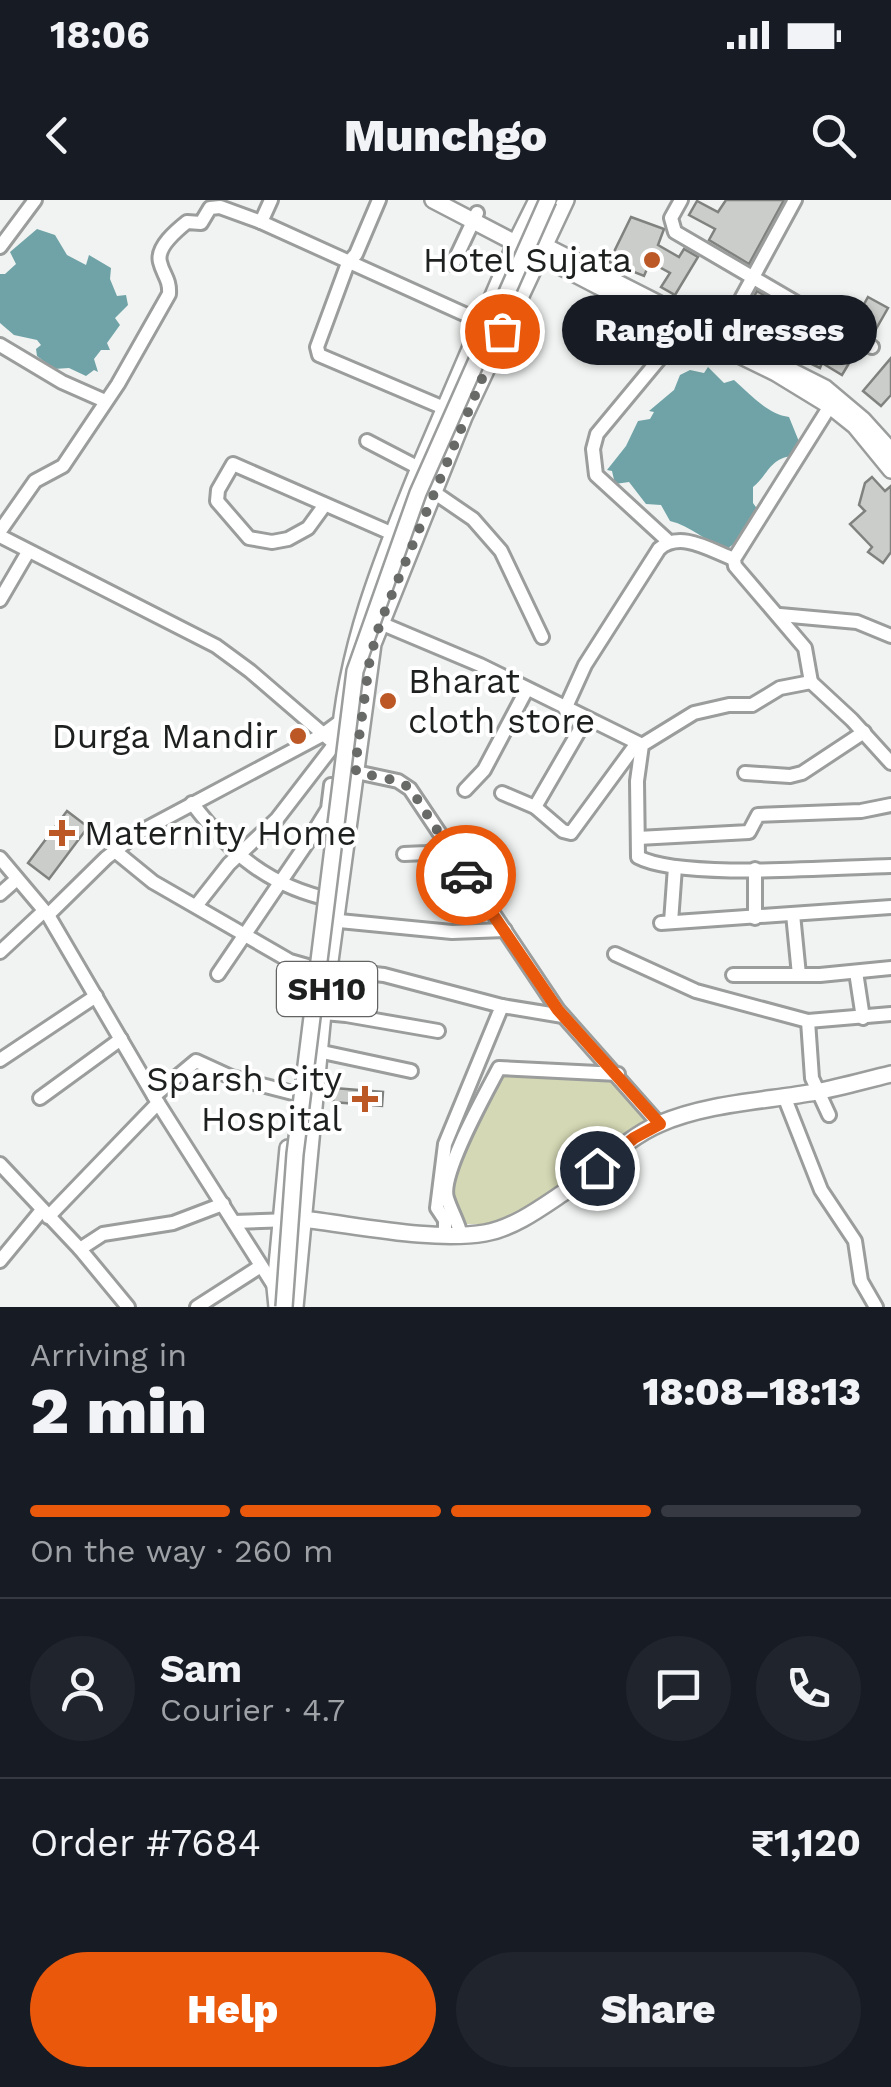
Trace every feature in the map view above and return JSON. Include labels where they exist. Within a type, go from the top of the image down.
[{"type":"main road","points":[[433,200],[475,216],[722,334],[825,388],[884,449],[891,470]]},
{"type":"main road","points":[[452,200],[475,216]]},
{"type":"main road","points":[[286,1307],[275,1287],[281,1220],[348,674],[392,533],[537,200]]},
{"type":"main road","points":[[286,1307],[295,1154],[355,671],[414,504],[548,200]]},
{"type":"main road","name":"SH10","points":[[302,1219],[323,1014],[370,658],[380,623],[487,365],[566,200]]},
{"type":"main road","points":[[544,251],[776,373],[859,423]]},
{"type":"main road","points":[[286,1307],[302,1219],[453,1234],[488,1233],[513,1223],[572,1187],[634,1138],[664,1122],[891,1074]]},
{"type":"street","points":[[0,247],[35,200]]},
{"type":"street","points":[[261,222],[271,200]]},
{"type":"street","points":[[380,200],[356,254],[348,262],[317,347],[319,356],[444,408]]},
{"type":"street","points":[[681,200],[671,218],[675,232],[872,347]]},
{"type":"street","points":[[722,334],[794,200]]},
{"type":"street","points":[[482,322],[261,222],[214,206],[201,223],[190,220],[176,231],[159,255],[170,281],[170,294],[63,466],[36,482],[0,533],[28,552],[216,646],[337,747],[355,773],[404,784],[564,1016],[664,1122]]},
{"type":"street","points":[[453,264],[475,216]]},
{"type":"street","points":[[668,541],[596,475],[593,450],[597,434],[685,328]]},
{"type":"street","points":[[0,345],[62,382],[105,401]]},
{"type":"street","points":[[830,406],[734,559],[735,566],[805,648],[811,682],[891,763]]},
{"type":"street","points":[[367,442],[420,468]]},
{"type":"street","points":[[324,506],[308,528],[288,540],[272,542],[249,538],[220,508],[218,490],[233,464],[414,542]]},
{"type":"street","points":[[435,493],[474,519],[501,551],[542,637]]},
{"type":"street","points":[[566,709],[585,665],[658,549],[678,539],[734,559]]},
{"type":"street","points":[[0,600],[28,552]]},
{"type":"street","points":[[780,615],[857,622],[891,636]]},
{"type":"street","points":[[364,616],[480,665],[640,744]]},
{"type":"street","points":[[502,793],[535,808],[564,831],[575,831],[640,744],[694,713],[730,705],[752,705],[780,688],[811,682]]},
{"type":"street","points":[[464,790],[484,770],[527,690]]},
{"type":"street","points":[[0,952],[138,832],[322,735],[363,704]]},
{"type":"street","points":[[535,808],[586,719]]},
{"type":"street","points":[[746,774],[802,774],[864,732]]},
{"type":"street","points":[[640,744],[638,857],[656,866],[891,866]]},
{"type":"street","points":[[196,906],[229,864],[277,819],[337,747]]},
{"type":"street","points":[[218,974],[247,936],[328,809],[331,785],[336,786],[355,773]]},
{"type":"street","points":[[192,803],[240,856],[278,884],[340,901]]},
{"type":"street","points":[[638,838],[749,832],[758,815],[860,811],[891,805]]},
{"type":"street","points":[[404,854],[447,848]]},
{"type":"street","points":[[115,851],[153,882],[290,960],[311,967],[397,978],[502,1006],[564,1016]]},
{"type":"street","points":[[0,858],[46,913],[156,1100],[275,1287]]},
{"type":"street","points":[[675,867],[666,922],[891,907]]},
{"type":"street","points":[[755,869],[755,918]]},
{"type":"street","points":[[0,894],[17,879]]},
{"type":"street","points":[[793,914],[798,975]]},
{"type":"street","points":[[319,919],[452,932],[506,930]]},
{"type":"street","points":[[615,954],[696,991],[808,1020],[891,1014]]},
{"type":"street","points":[[733,976],[891,968]]},
{"type":"street","points":[[856,972],[863,1018]]},
{"type":"street","points":[[0,1060],[96,996]]},
{"type":"street","points":[[453,1234],[436,1208],[442,1155],[502,1006]]},
{"type":"street","points":[[306,1012],[438,1031]]},
{"type":"street","points":[[808,1020],[812,1078],[828,1115]]},
{"type":"street","points":[[40,1098],[121,1039]]},
{"type":"street","points":[[301,1049],[411,1070]]},
{"type":"street","points":[[0,1261],[196,1061],[230,1077],[316,1099]]},
{"type":"street","points":[[453,1234],[456,1214],[446,1196],[451,1172],[498,1068],[618,1074]]},
{"type":"street","points":[[784,1096],[822,1190],[855,1241],[862,1281],[876,1307]]},
{"type":"street","points":[[0,1164],[80,1248],[128,1307]]},
{"type":"street","points":[[80,1248],[103,1234],[173,1223],[223,1204]]},
{"type":"street","points":[[234,1222],[302,1219]]},
{"type":"street","points":[[197,1307],[261,1266]]},
{"type":"green space","points":[[501,1074],[616,1081],[651,1121],[503,1224],[463,1224],[452,1194],[457,1171]]},
{"type":"water","points":[[37,229],[55,235],[67,255],[86,265],[89,255],[111,268],[110,279],[117,296],[126,295],[128,305],[115,318],[120,325],[107,343],[110,350],[101,350],[94,359],[98,372],[94,370],[86,376],[69,368],[54,369],[37,356],[36,349],[41,345],[37,340],[14,335],[0,323],[0,274],[16,264],[10,252]]},
{"type":"water","points":[[708,367],[724,383],[734,380],[766,408],[789,417],[800,444],[792,456],[774,464],[753,487],[753,503],[758,510],[751,531],[727,549],[670,521],[661,505],[646,504],[629,482],[615,484],[612,471],[607,470],[626,446],[638,421],[650,419],[654,412],[649,411],[674,390],[680,375],[690,370],[704,373]]},
{"type":"building","points":[[726,200],[784,200],[749,264],[709,240],[715,229],[689,215],[697,201],[718,212]]},
{"type":"building","points":[[631,217],[664,229],[658,245],[679,257],[684,249],[698,257],[675,295],[661,287],[670,273],[650,262],[644,276],[609,262]]},
{"type":"building","points":[[757,291],[782,306],[762,343],[736,329]]},
{"type":"building","points":[[868,297],[888,308],[872,336],[853,324]]},
{"type":"building","points":[[800,317],[857,350],[842,375],[822,363],[820,368],[782,350]]},
{"type":"building","points":[[891,358],[891,395],[881,406],[863,391]]},
{"type":"building","points":[[872,477],[885,491],[891,486],[891,552],[883,563],[868,552],[872,547],[850,524],[865,511],[859,505],[865,483]]},
{"type":"building","points":[[67,811],[88,827],[49,879],[28,863]]},
{"type":"building","points":[[334,1088],[383,1092],[382,1106],[333,1102]]},
{"type":"way so far","points":[[466,875],[410,788],[398,781],[356,772],[356,760],[370,658],[380,623],[502,331]]},
{"type":"place","name":"Hotel Sujata","points":[[652,260]]},
{"type":"place","name":"Rangoli dresses","points":[[502,331]]},
{"type":"place","name":"Bharat cloth store","points":[[388,701]]},
{"type":"place","name":"Durga Mandir","points":[[298,736]]},
{"type":"place","name":"Maternity Home","points":[[62,833]]},
{"type":"place","name":"Sparsh City Hospital","points":[[365,1099]]},
{"type":"route","points":[[466,875],[558,1010],[660,1124],[634,1138],[597,1168]]}]
